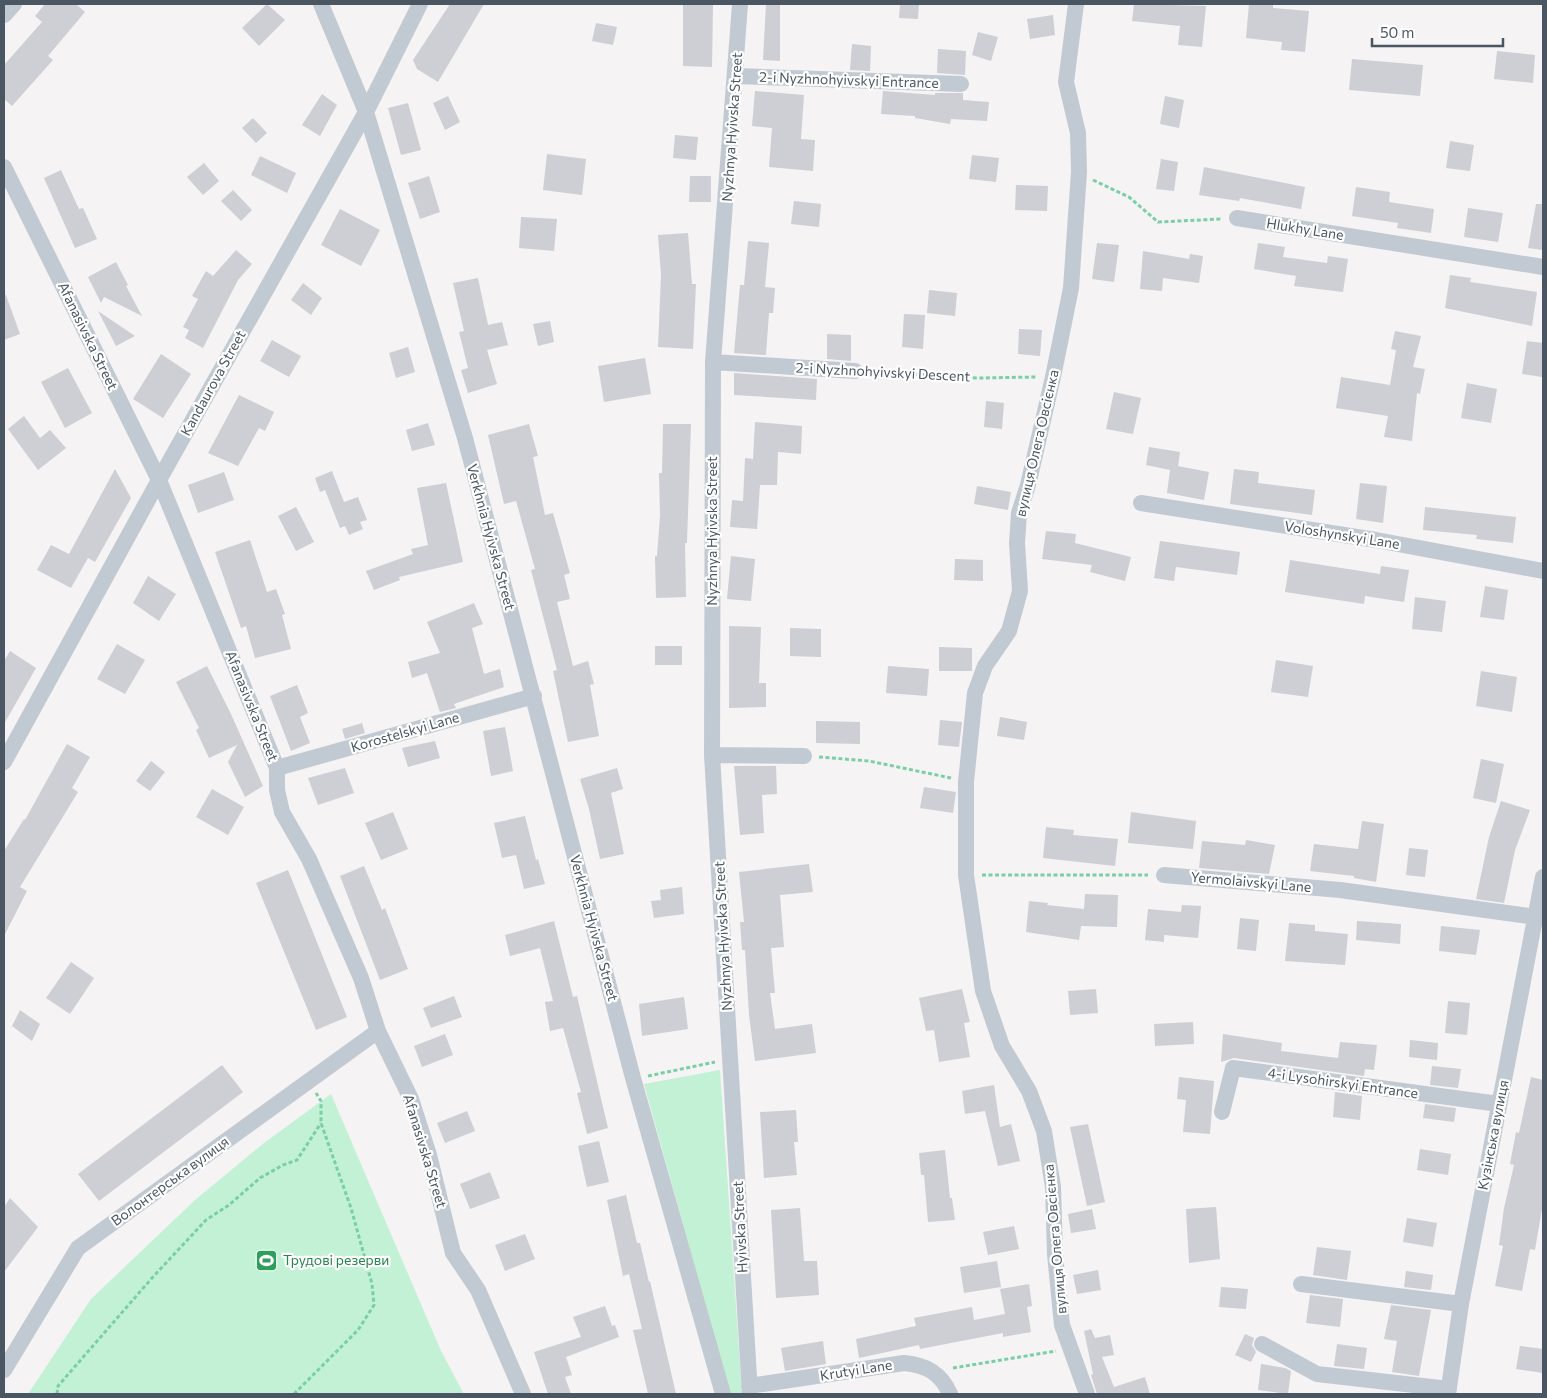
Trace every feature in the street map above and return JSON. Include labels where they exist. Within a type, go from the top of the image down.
[{"type":"street","points":[[4,14],[14,4]]},
{"type":"street","name":"Verkhnia Hyivska Street","points":[[321,4],[366,112],[465,438],[633,1078]]},
{"type":"street","name":"Kandaurova Street","points":[[4,762],[158,480],[366,112],[420,4]]},
{"type":"street","name":"Nyzhnya Hyivska Street","points":[[730,1059],[712,755],[713,362],[740,4]]},
{"type":"street","name":"вулиця Олега Овсієнка","points":[[1076,4],[1066,82],[1078,133],[1079,172],[1071,288],[1053,377],[1028,485],[1019,513],[1016,543],[1020,592],[1009,631],[985,666],[974,693],[966,782],[966,875],[982,991],[1002,1046],[1028,1092],[1044,1131],[1053,1187],[1062,1325],[1087,1394]]},
{"type":"street","name":"2-i Nyzhnohyivskyi Entrance","points":[[736,76],[961,84]]},
{"type":"street","name":"Afanasivska Street","points":[[4,167],[158,480],[277,768],[277,790],[282,812],[308,859],[361,978],[378,1031],[411,1100],[429,1155],[453,1253],[478,1290],[523,1394]]},
{"type":"street","name":"Hlukhy Lane","points":[[1237,218],[1543,267]]},
{"type":"street","name":"2-i Nyzhnohyivskyi Descent","points":[[713,362],[855,371]]},
{"type":"street","name":"Voloshynskyi Lane","points":[[1141,503],[1376,540],[1543,571]]},
{"type":"street","name":"Korostelskyi Lane","points":[[277,768],[534,696]]},
{"type":"street","points":[[712,755],[804,756]]},
{"type":"street","name":"Yermolaivskyi Lane","points":[[1164,875],[1340,890],[1538,918]]},
{"type":"street","name":"Кузінська вулиця","points":[[1448,1392],[1461,1304],[1499,1104],[1538,918],[1543,876]]},
{"type":"street","name":"Волонтерська вулиця","points":[[4,1370],[78,1248],[378,1031]]},
{"type":"street","name":"Hyivska Street","points":[[730,1059],[749,1390]]},
{"type":"street","name":"4-i Lysohirskyi Entrance","points":[[1222,1112],[1233,1068],[1499,1104]]},
{"type":"street","points":[[633,1078],[723,1394]]},
{"type":"street","points":[[1300,1284],[1461,1304]]},
{"type":"street","points":[[1262,1344],[1317,1374],[1448,1392]]},
{"type":"street","name":"Krutyi Lane","points":[[749,1390],[904,1363],[922,1365],[933,1371]]},
{"type":"street","points":[[933,1371],[950,1394]]},
{"type":"path","points":[[1079,172],[1129,197],[1158,222],[1237,218]]},
{"type":"path","name":"2-i Nyzhnohyivskyi Descent","points":[[855,371],[979,378],[1053,377]]},
{"type":"path","points":[[804,756],[868,761],[966,782]]},
{"type":"path","points":[[966,875],[1164,875]]},
{"type":"path","points":[[633,1078],[730,1059]]},
{"type":"path","points":[[294,1394],[358,1330],[374,1305],[372,1284],[351,1208],[321,1123],[321,1101],[309,1081]]},
{"type":"path","points":[[57,1394],[58,1386],[152,1278],[206,1220],[229,1205],[260,1178],[296,1160],[321,1123]]},
{"type":"path","points":[[933,1371],[1070,1349]]},
{"type":"green space","points":[[720,1070],[742,1394],[730,1394],[644,1084]]},
{"type":"green space","name":"Трудові резерви","points":[[331,1094],[441,1351],[464,1394],[28,1394],[91,1299],[195,1200],[264,1143]]},
{"type":"building","points":[[45,4],[76,4],[85,12],[48,56],[53,60],[12,106],[4,99],[4,65],[42,22],[35,16]]},
{"type":"building","points":[[267,4],[285,20],[259,46],[242,28]]},
{"type":"building","points":[[450,4],[484,4],[438,82],[417,69],[413,60]]},
{"type":"building","points":[[683,4],[713,4],[712,67],[683,66]]},
{"type":"building","points":[[766,4],[780,4],[780,61],[763,60]]},
{"type":"building","points":[[900,4],[919,4],[918,19],[899,18]]},
{"type":"building","points":[[1134,4],[1206,6],[1202,47],[1178,45],[1180,26],[1132,21]]},
{"type":"building","points":[[1249,4],[1273,4],[1273,8],[1309,11],[1305,52],[1281,50],[1282,42],[1246,38]]},
{"type":"building","points":[[1053,15],[1055,35],[1030,39],[1027,19]]},
{"type":"building","points":[[596,23],[617,27],[613,45],[592,41]]},
{"type":"building","points":[[978,32],[998,37],[991,61],[972,55]]},
{"type":"building","points":[[852,44],[871,46],[870,71],[850,70]]},
{"type":"building","points":[[938,49],[966,51],[965,75],[937,73]]},
{"type":"building","points":[[1497,51],[1535,55],[1533,83],[1494,79]]},
{"type":"building","points":[[1352,59],[1423,65],[1420,96],[1349,90]]},
{"type":"building","points":[[755,91],[804,95],[801,139],[815,140],[813,171],[769,167],[772,128],[752,126]]},
{"type":"building","points":[[883,91],[935,95],[935,93],[963,93],[963,100],[989,102],[987,121],[951,119],[950,124],[915,118],[915,116],[881,114]]},
{"type":"building","points":[[322,94],[337,105],[320,136],[302,125]]},
{"type":"building","points":[[448,96],[460,122],[445,130],[433,103]]},
{"type":"building","points":[[1165,96],[1184,100],[1179,128],[1160,124]]},
{"type":"building","points":[[408,103],[421,150],[401,155],[388,108]]},
{"type":"building","points":[[253,118],[267,133],[256,143],[242,128]]},
{"type":"building","points":[[675,135],[698,137],[696,160],[673,158]]},
{"type":"building","points":[[1450,141],[1474,145],[1470,171],[1446,168]]},
{"type":"building","points":[[547,154],[586,159],[582,195],[543,190]]},
{"type":"building","points":[[972,155],[999,158],[996,182],[969,179]]},
{"type":"building","points":[[260,156],[296,173],[287,193],[251,175]]},
{"type":"building","points":[[1161,159],[1178,162],[1174,191],[1156,189]]},
{"type":"building","points":[[204,163],[219,181],[203,195],[187,177]]},
{"type":"building","points":[[1204,167],[1305,187],[1301,209],[1240,198],[1239,201],[1199,195]]},
{"type":"building","points":[[61,170],[79,209],[83,208],[97,239],[75,248],[44,178]]},
{"type":"building","points":[[429,176],[440,212],[420,219],[408,183]]},
{"type":"building","points":[[690,176],[711,176],[711,202],[689,202]]},
{"type":"building","points":[[1016,185],[1048,186],[1047,211],[1015,210]]},
{"type":"building","points":[[1356,187],[1390,192],[1389,202],[1434,209],[1431,233],[1397,228],[1398,223],[1352,216]]},
{"type":"building","points":[[233,190],[252,210],[241,221],[221,201]]},
{"type":"building","points":[[794,201],[821,204],[819,227],[791,224]]},
{"type":"building","points":[[1536,204],[1543,204],[1543,250],[1528,248]]},
{"type":"building","points":[[1468,208],[1503,213],[1498,242],[1464,237]]},
{"type":"building","points":[[340,209],[380,230],[361,266],[321,245]]},
{"type":"building","points":[[521,217],[557,219],[554,251],[519,248]]},
{"type":"building","points":[[688,233],[692,284],[696,284],[693,349],[658,347],[661,275],[658,235]]},
{"type":"building","points":[[748,241],[769,243],[765,287],[775,288],[773,313],[769,313],[766,355],[734,353],[740,285],[744,285]]},
{"type":"building","points":[[1097,243],[1119,245],[1114,282],[1092,279]]},
{"type":"building","points":[[1258,243],[1285,247],[1283,257],[1327,263],[1328,256],[1348,259],[1343,292],[1294,286],[1296,276],[1254,269]]},
{"type":"building","points":[[236,250],[252,264],[238,280],[203,348],[185,338],[189,330],[183,327],[198,299],[192,296],[206,271],[213,276]]},
{"type":"building","points":[[1143,251],[1189,259],[1190,254],[1203,256],[1199,283],[1163,278],[1162,291],[1140,289]]},
{"type":"building","points":[[116,262],[142,316],[104,297],[101,303],[88,277]]},
{"type":"building","points":[[1450,275],[1471,278],[1470,282],[1537,292],[1532,326],[1445,308]]},
{"type":"building","points":[[478,278],[488,325],[502,322],[508,345],[487,350],[497,384],[468,393],[461,370],[468,368],[459,332],[464,331],[453,283]]},
{"type":"building","points":[[303,283],[322,298],[311,315],[291,300]]},
{"type":"building","points":[[929,290],[957,293],[955,316],[927,313]]},
{"type":"building","points":[[4,295],[6,295],[20,334],[4,340]]},
{"type":"building","points":[[98,311],[135,336],[116,346]]},
{"type":"building","points":[[904,314],[925,315],[923,349],[902,347]]},
{"type":"building","points":[[550,321],[554,342],[538,346],[533,324]]},
{"type":"building","points":[[1019,329],[1042,330],[1040,356],[1018,354]]},
{"type":"building","points":[[1395,331],[1421,336],[1413,367],[1425,369],[1420,394],[1417,393],[1412,441],[1384,437],[1388,416],[1336,408],[1341,377],[1390,385],[1396,350],[1391,349]]},
{"type":"building","points":[[827,334],[851,335],[851,361],[827,359]]},
{"type":"building","points":[[272,340],[301,356],[289,377],[260,361]]},
{"type":"building","points":[[1527,341],[1543,343],[1542,377],[1522,374]]},
{"type":"building","points":[[408,347],[415,372],[396,378],[389,353]]},
{"type":"building","points":[[161,354],[191,374],[163,418],[133,399]]},
{"type":"building","points":[[645,358],[651,394],[604,402],[598,366]]},
{"type":"building","points":[[68,368],[92,413],[65,428],[41,382]]},
{"type":"building","points":[[734,373],[817,379],[816,400],[734,395]]},
{"type":"building","points":[[1467,383],[1497,389],[1491,423],[1461,418]]},
{"type":"building","points":[[1114,392],[1141,398],[1133,434],[1106,429]]},
{"type":"building","points":[[239,395],[274,412],[265,431],[259,428],[238,466],[208,453]]},
{"type":"building","points":[[986,401],[1004,403],[1002,429],[984,427]]},
{"type":"building","points":[[24,416],[40,438],[50,430],[66,448],[38,470],[8,429]]},
{"type":"building","points":[[755,422],[802,426],[801,454],[778,452],[777,485],[760,485],[757,529],[730,527],[732,500],[743,501],[745,458],[753,459]]},
{"type":"building","points":[[428,423],[435,445],[412,451],[406,430]]},
{"type":"building","points":[[529,424],[538,456],[533,457],[545,515],[553,513],[570,573],[564,575],[570,599],[557,602],[573,666],[588,661],[594,684],[590,685],[599,736],[568,742],[553,671],[557,670],[531,570],[535,569],[516,501],[504,504],[488,435]]},
{"type":"building","points":[[663,424],[691,424],[687,543],[685,543],[686,597],[656,598],[655,556],[657,556],[660,516],[659,473],[662,473]]},
{"type":"building","points":[[1149,447],[1180,452],[1178,466],[1209,472],[1204,500],[1167,493],[1170,470],[1146,465]]},
{"type":"building","points":[[115,469],[131,498],[95,562],[88,558],[71,588],[37,570],[51,545],[69,554]]},
{"type":"building","points":[[1234,469],[1259,472],[1258,483],[1315,490],[1312,515],[1230,504]]},
{"type":"building","points":[[332,471],[344,502],[358,497],[367,520],[360,522],[363,529],[349,535],[345,526],[340,528],[325,490],[320,492],[315,478]]},
{"type":"building","points":[[224,472],[234,500],[198,513],[188,485]]},
{"type":"building","points":[[446,483],[463,562],[399,577],[400,580],[374,590],[366,571],[413,554],[411,549],[428,545],[417,488]]},
{"type":"building","points":[[1360,483],[1387,486],[1383,523],[1356,519]]},
{"type":"building","points":[[977,486],[1011,492],[1008,510],[974,504]]},
{"type":"building","points":[[296,507],[314,542],[296,551],[278,516]]},
{"type":"building","points":[[1425,507],[1516,517],[1513,543],[1476,539],[1477,535],[1423,530]]},
{"type":"building","points":[[1046,531],[1076,534],[1075,543],[1131,557],[1125,581],[1090,572],[1092,565],[1042,559]]},
{"type":"building","points":[[250,540],[267,592],[276,589],[285,614],[282,615],[291,649],[255,658],[246,626],[241,628],[215,552]]},
{"type":"building","points":[[1160,541],[1240,552],[1237,575],[1176,567],[1174,581],[1154,578]]},
{"type":"building","points":[[731,556],[755,559],[751,601],[727,599]]},
{"type":"building","points":[[955,559],[983,560],[983,581],[954,580]]},
{"type":"building","points":[[1290,560],[1380,574],[1381,566],[1409,570],[1404,602],[1365,596],[1364,604],[1285,592]]},
{"type":"building","points":[[148,576],[176,594],[159,621],[133,603]]},
{"type":"building","points":[[1485,586],[1508,590],[1504,620],[1480,617]]},
{"type":"building","points":[[1415,597],[1446,601],[1442,632],[1412,629]]},
{"type":"building","points":[[474,603],[483,624],[472,628],[484,674],[500,669],[504,687],[454,704],[456,708],[440,712],[427,673],[412,678],[408,662],[440,653],[427,622]]},
{"type":"building","points":[[729,626],[761,627],[759,683],[766,683],[766,707],[729,708]]},
{"type":"building","points":[[790,628],[821,629],[821,657],[790,656]]},
{"type":"building","points":[[117,644],[145,660],[125,694],[97,679]]},
{"type":"building","points":[[655,646],[682,646],[682,665],[655,665]]},
{"type":"building","points":[[939,647],[972,648],[972,671],[939,671]]},
{"type":"building","points":[[10,651],[36,668],[4,724],[4,661]]},
{"type":"building","points":[[1276,660],[1313,666],[1308,697],[1271,692]]},
{"type":"building","points":[[207,666],[263,786],[245,797],[228,762],[237,745],[209,758],[196,730],[199,728],[176,682]]},
{"type":"building","points":[[888,666],[929,669],[927,696],[886,693]]},
{"type":"building","points":[[1481,671],[1517,677],[1512,712],[1476,706]]},
{"type":"building","points":[[297,685],[308,713],[300,717],[310,743],[291,751],[270,696]]},
{"type":"building","points":[[1000,717],[1027,722],[1024,740],[997,736]]},
{"type":"building","points":[[940,720],[962,722],[959,747],[938,745]]},
{"type":"building","points":[[816,721],[860,722],[860,744],[816,743]]},
{"type":"building","points":[[362,723],[365,733],[345,739],[342,729]]},
{"type":"building","points":[[505,727],[513,771],[491,776],[483,731]]},
{"type":"building","points":[[435,741],[440,758],[408,767],[402,748]]},
{"type":"building","points":[[67,744],[90,757],[72,788],[78,792],[20,887],[27,891],[4,936],[4,851],[25,820]]},
{"type":"building","points":[[1481,759],[1504,764],[1496,803],[1473,798]]},
{"type":"building","points":[[151,761],[165,772],[150,791],[136,781]]},
{"type":"building","points":[[734,766],[776,766],[777,794],[762,795],[764,833],[740,835]]},
{"type":"building","points":[[345,768],[354,793],[318,805],[308,778]]},
{"type":"building","points":[[617,768],[623,789],[611,793],[624,854],[600,859],[580,779]]},
{"type":"building","points":[[924,787],[956,792],[953,813],[920,808]]},
{"type":"building","points":[[212,789],[244,807],[228,835],[196,817]]},
{"type":"building","points":[[1501,801],[1530,810],[1515,850],[1504,903],[1476,899],[1489,837]]},
{"type":"building","points":[[393,812],[408,849],[381,860],[365,823]]},
{"type":"building","points":[[1131,812],[1196,821],[1193,849],[1128,843]]},
{"type":"building","points":[[525,816],[536,860],[538,859],[545,884],[524,889],[516,855],[502,858],[494,823]]},
{"type":"building","points":[[1362,821],[1384,824],[1376,882],[1354,878],[1354,876],[1310,871],[1314,844],[1358,849]]},
{"type":"building","points":[[1046,827],[1074,830],[1073,835],[1118,839],[1115,866],[1043,858]]},
{"type":"building","points":[[1246,840],[1275,845],[1269,874],[1199,868],[1202,841],[1245,845]]},
{"type":"building","points":[[1409,848],[1428,850],[1425,877],[1406,875]]},
{"type":"building","points":[[809,864],[813,892],[780,895],[784,947],[771,948],[775,993],[770,993],[775,1029],[812,1024],[816,1053],[755,1061],[749,1015],[745,950],[742,950],[740,922],[744,922],[739,872]]},
{"type":"building","points":[[364,866],[382,910],[385,908],[408,969],[380,980],[340,876]]},
{"type":"building","points":[[288,870],[347,1017],[316,1030],[256,883]]},
{"type":"building","points":[[682,887],[684,914],[654,918],[651,901],[661,900],[660,890]]},
{"type":"building","points":[[1085,894],[1118,895],[1117,927],[1081,926],[1079,940],[1026,932],[1029,901],[1084,909]]},
{"type":"building","points":[[1182,905],[1201,906],[1198,938],[1164,935],[1164,942],[1145,940],[1148,909],[1181,912]]},
{"type":"building","points":[[1240,918],[1259,920],[1256,951],[1237,949]]},
{"type":"building","points":[[554,921],[573,997],[577,996],[608,1128],[587,1134],[577,1093],[581,1092],[563,1028],[550,1031],[545,1002],[553,1001],[540,948],[510,956],[505,935]]},
{"type":"building","points":[[1357,921],[1401,924],[1400,944],[1356,940]]},
{"type":"building","points":[[1289,923],[1315,925],[1315,931],[1348,934],[1345,965],[1285,961]]},
{"type":"building","points":[[1441,926],[1480,930],[1476,955],[1439,951]]},
{"type":"building","points":[[71,962],[94,978],[70,1014],[46,998]]},
{"type":"building","points":[[962,989],[970,1022],[964,1023],[970,1057],[939,1062],[934,1030],[926,1031],[919,998]]},
{"type":"building","points":[[1096,989],[1098,1013],[1070,1015],[1068,991]]},
{"type":"building","points":[[454,996],[462,1017],[431,1028],[423,1008]]},
{"type":"building","points":[[684,997],[688,1029],[642,1036],[639,1004]]},
{"type":"building","points":[[1448,1001],[1470,1003],[1467,1035],[1445,1033]]},
{"type":"building","points":[[20,1010],[40,1024],[32,1041],[12,1026]]},
{"type":"building","points":[[1193,1022],[1194,1044],[1155,1046],[1154,1024]]},
{"type":"building","points":[[445,1034],[453,1055],[422,1067],[414,1046]]},
{"type":"building","points":[[1223,1034],[1282,1043],[1281,1051],[1338,1058],[1340,1042],[1377,1045],[1374,1070],[1365,1069],[1364,1076],[1234,1058],[1221,1062]]},
{"type":"building","points":[[1410,1040],[1438,1043],[1437,1060],[1409,1057]]},
{"type":"building","points":[[222,1065],[243,1092],[99,1201],[78,1174]]},
{"type":"building","points":[[1432,1066],[1461,1069],[1458,1088],[1430,1085]]},
{"type":"building","points":[[1179,1077],[1214,1081],[1210,1134],[1183,1132],[1186,1100],[1177,1099]]},
{"type":"building","points":[[1531,1077],[1543,1080],[1543,1203],[1535,1250],[1530,1249],[1522,1291],[1495,1286],[1503,1246],[1499,1245],[1504,1208],[1514,1165],[1510,1164],[1516,1132],[1519,1133]]},
{"type":"building","points":[[994,1085],[1000,1127],[1011,1124],[1020,1161],[998,1166],[985,1111],[965,1114],[962,1091]]},
{"type":"building","points":[[1335,1092],[1362,1096],[1360,1120],[1333,1117]]},
{"type":"building","points":[[1425,1104],[1456,1108],[1454,1122],[1423,1118]]},
{"type":"building","points":[[796,1110],[798,1142],[794,1142],[797,1175],[764,1178],[760,1112]]},
{"type":"building","points":[[467,1111],[475,1131],[445,1143],[437,1123]]},
{"type":"building","points":[[1088,1124],[1105,1202],[1087,1206],[1070,1127]]},
{"type":"building","points":[[599,1141],[609,1182],[587,1187],[578,1146]]},
{"type":"building","points":[[1420,1149],[1451,1154],[1448,1175],[1417,1170]]},
{"type":"building","points":[[945,1150],[950,1198],[952,1198],[955,1220],[928,1222],[924,1175],[921,1175],[919,1153]]},
{"type":"building","points":[[490,1172],[500,1198],[470,1209],[460,1184]]},
{"type":"building","points":[[626,1195],[637,1243],[640,1243],[650,1281],[676,1394],[648,1394],[633,1330],[642,1329],[629,1274],[623,1276],[607,1200]]},
{"type":"building","points":[[10,1198],[38,1227],[4,1272],[4,1207]]},
{"type":"building","points":[[1216,1207],[1220,1259],[1189,1263],[1186,1209]]},
{"type":"building","points":[[800,1208],[804,1261],[817,1261],[819,1295],[776,1298],[771,1210]]},
{"type":"building","points":[[1092,1209],[1096,1229],[1071,1233],[1068,1214]]},
{"type":"building","points":[[1407,1218],[1437,1223],[1433,1247],[1403,1242]]},
{"type":"building","points":[[1014,1226],[1019,1249],[988,1255],[983,1232]]},
{"type":"building","points":[[525,1234],[535,1259],[505,1271],[495,1245]]},
{"type":"building","points":[[1317,1247],[1351,1251],[1347,1280],[1313,1275]]},
{"type":"building","points":[[997,1261],[1001,1287],[964,1293],[960,1267]]},
{"type":"building","points":[[1098,1270],[1101,1290],[1077,1294],[1073,1275]]},
{"type":"building","points":[[1406,1271],[1433,1275],[1431,1290],[1404,1287]]},
{"type":"building","points":[[1029,1284],[1032,1306],[1027,1307],[1031,1332],[1003,1337],[1003,1333],[920,1349],[919,1345],[859,1358],[856,1339],[916,1326],[914,1318],[972,1307],[974,1320],[1005,1314],[1000,1289]]},
{"type":"building","points":[[1221,1287],[1248,1289],[1246,1309],[1219,1307]]},
{"type":"building","points":[[1310,1295],[1343,1299],[1340,1327],[1306,1323]]},
{"type":"building","points":[[1391,1305],[1431,1310],[1419,1376],[1392,1372],[1397,1341],[1384,1339]]},
{"type":"building","points":[[605,1306],[612,1326],[615,1325],[619,1337],[566,1357],[572,1375],[565,1377],[571,1394],[548,1394],[534,1352],[581,1337],[573,1317]]},
{"type":"building","points":[[1091,1329],[1095,1338],[1110,1335],[1114,1355],[1102,1357],[1114,1387],[1145,1377],[1150,1394],[1097,1394],[1091,1375],[1093,1374],[1084,1331]]},
{"type":"building","points":[[1245,1334],[1254,1338],[1252,1345],[1256,1352],[1251,1362],[1235,1355]]},
{"type":"building","points":[[823,1341],[826,1364],[785,1371],[781,1348]]},
{"type":"building","points":[[1337,1344],[1367,1348],[1364,1369],[1334,1366]]},
{"type":"building","points":[[1520,1346],[1543,1349],[1543,1373],[1516,1369]]},
{"type":"building","points":[[1261,1364],[1285,1368],[1291,1371],[1288,1394],[1258,1390]]},
{"type":"place","name":"Трудові резерви","points":[[267,1260]]}]
